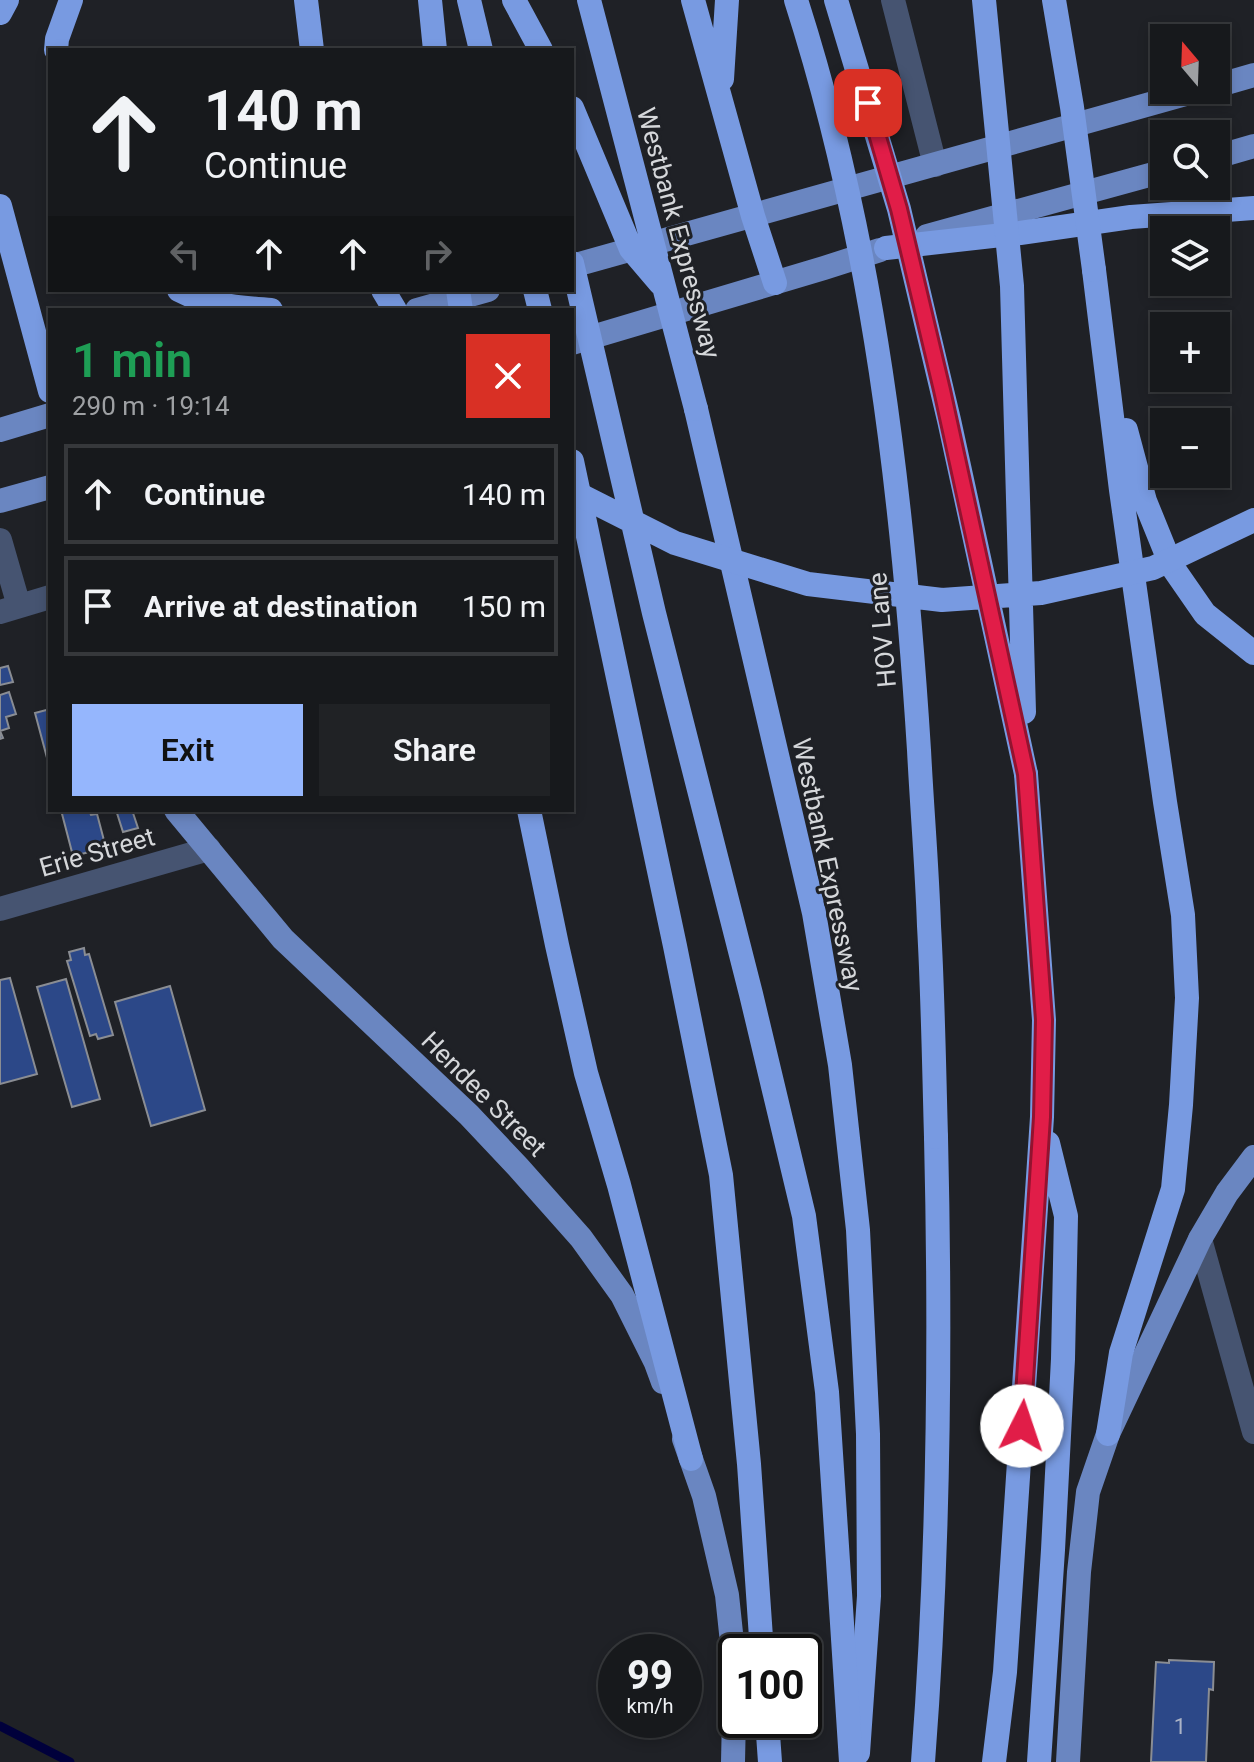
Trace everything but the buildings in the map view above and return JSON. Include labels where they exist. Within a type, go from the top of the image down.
[{"type":"highway","points":[[0,13],[7,0]]},
{"type":"highway","points":[[56,48],[71,0]]},
{"type":"highway","points":[[306,0],[312,48]]},
{"type":"highway","points":[[430,0],[435,48]]},
{"type":"highway","points":[[469,0],[481,48]]},
{"type":"highway","points":[[512,0],[522,48]]},
{"type":"highway","points":[[512,0],[540,48]]},
{"type":"highway","name":"Westbank Expressway","points":[[589,0],[696,409],[814,913],[840,1065],[858,1230],[868,1434],[869,1596],[857,1762]]},
{"type":"highway","points":[[693,0],[753,216],[775,283]]},
{"type":"highway","points":[[721,101],[727,0]]},
{"type":"highway","name":"HOV Lane","points":[[796,0],[836,140],[875,324],[911,620],[929,926],[939,1266],[938,1475],[923,1762]]},
{"type":"highway","points":[[836,0],[899,209],[949,420],[1026,774]]},
{"type":"highway","points":[[984,0],[1012,286],[1026,774],[1044,1020],[1042,1117],[1006,1657],[994,1762]]},
{"type":"highway","points":[[1054,0],[1072,107],[1121,490],[1183,915],[1187,998],[1173,1189],[1121,1353],[1108,1434]]},
{"type":"highway","points":[[574,113],[631,249],[665,289]]},
{"type":"highway","points":[[0,206],[48,384]]},
{"type":"highway","points":[[886,248],[1131,217],[1254,208]]},
{"type":"highway","points":[[574,273],[654,613],[804,1216],[827,1392],[851,1762]]},
{"type":"highway","points":[[183,292],[200,301],[248,308]]},
{"type":"highway","points":[[1110,391],[1127,434],[1145,501],[1171,565],[1205,614],[1254,653]]},
{"type":"highway","points":[[574,470],[721,1175],[749,1464],[761,1634]]},
{"type":"highway","points":[[574,492],[675,543],[808,584],[942,600],[1041,593],[1153,568],[1254,520]]},
{"type":"highway","points":[[529,812],[586,1073],[619,1185],[691,1459]]},
{"type":"highway","points":[[1039,1762],[1063,1359],[1066,1216],[1042,1117]]},
{"type":"highway","points":[[768,1738],[770,1762]]},
{"type":"main road","points":[[1230,82],[1254,75]]},
{"type":"main road","points":[[574,264],[1151,104]]},
{"type":"main road","points":[[1230,153],[1254,146]]},
{"type":"main road","points":[[574,342],[886,248],[1150,175]]},
{"type":"main road","points":[[424,308],[481,292]]},
{"type":"main road","points":[[0,430],[48,416]]},
{"type":"main road","points":[[0,501],[48,488]]},
{"type":"main road","name":"Hendee Street","points":[[178,812],[283,939],[469,1115],[581,1238],[622,1295],[656,1363],[691,1459]]},
{"type":"main road","points":[[1068,1762],[1079,1572],[1088,1492],[1108,1434],[1200,1239],[1227,1193],[1254,1157]]},
{"type":"main road","points":[[691,1459],[704,1496],[727,1595],[735,1671],[733,1762]]},
{"type":"street","points":[[893,0],[935,165]]},
{"type":"street","points":[[0,540],[10,609],[48,598]]},
{"type":"street","name":"Erie Street","points":[[0,909],[209,849]]},
{"type":"street","points":[[1200,1239],[1254,1432]]},
{"type":"waterway","points":[[0,1726],[70,1762]]},
{"type":"route","points":[[868,103],[899,209],[942,390],[1026,774],[1044,1020],[1042,1117],[1022,1426]]}]
